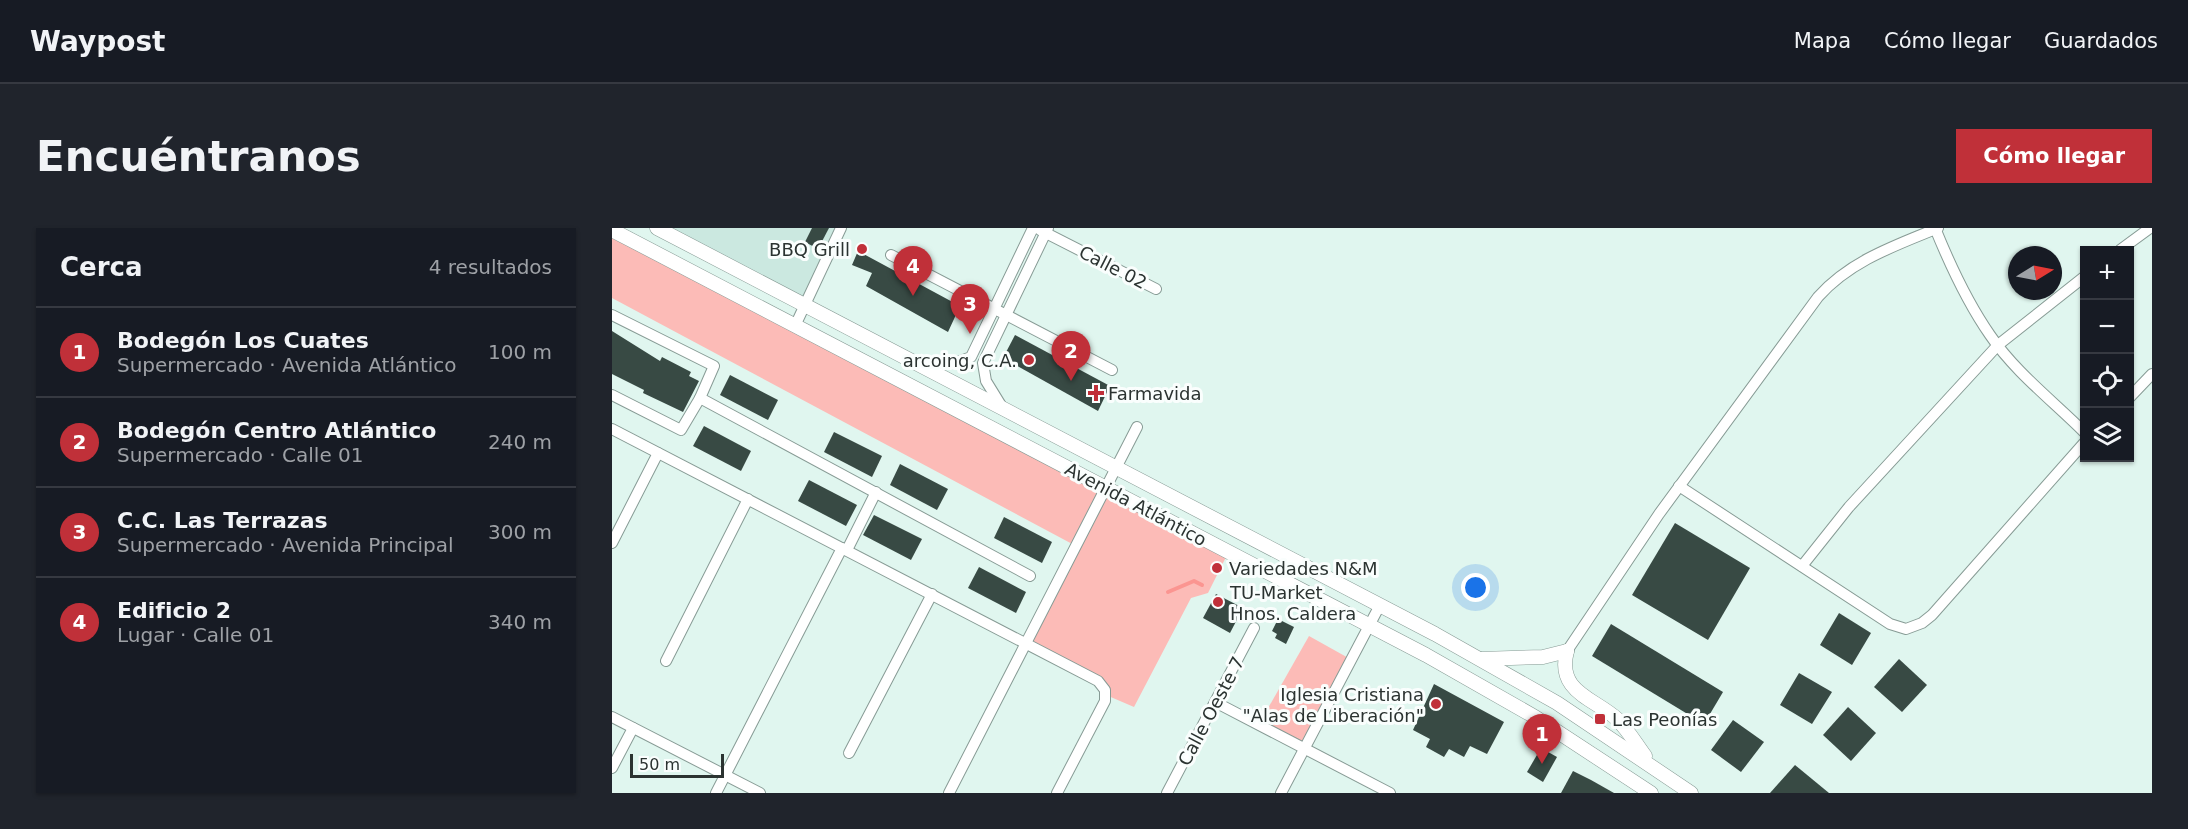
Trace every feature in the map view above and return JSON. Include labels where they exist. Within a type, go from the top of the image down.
[{"type":"main road","name":"Avenida Atlántico","points":[[657,228],[1118,467],[1480,659],[1557,703],[1691,793]]},
{"type":"main road","name":"Avenida Atlántico","points":[[612,230],[1369,627],[1535,717],[1652,793]]},
{"type":"main road","points":[[1480,659],[1543,657],[1568,651]]},
{"type":"main road","points":[[1568,651],[1564,663],[1565,671],[1576,690],[1619,721],[1649,763]]},
{"type":"street","points":[[795,326],[841,228]]},
{"type":"street","points":[[1568,651],[1679,486],[1806,310],[1829,284],[1864,260],[1936,228],[1967,299],[1998,345],[2080,427]]},
{"type":"street","points":[[2125,246],[2150,228]]},
{"type":"street","points":[[917,362],[955,363],[971,357],[993,309],[1041,229]]},
{"type":"street","points":[[1002,407],[986,381],[983,363],[1041,229]]},
{"type":"street","name":"Calle 02","points":[[1041,229],[1156,289]]},
{"type":"street","points":[[891,255],[1112,370]]},
{"type":"street","points":[[1802,566],[1849,507],[1998,345],[2080,281]]},
{"type":"street","points":[[612,315],[714,366],[700,398],[681,430],[612,395]]},
{"type":"street","points":[[2134,393],[2152,374]]},
{"type":"street","points":[[700,398],[1030,576]]},
{"type":"street","points":[[949,793],[1137,427]]},
{"type":"street","points":[[612,429],[1090,676],[1105,690],[1101,710],[1057,793]]},
{"type":"street","points":[[1679,486],[1900,629],[1914,627],[1932,615],[2080,449]]},
{"type":"street","points":[[612,543],[658,453]]},
{"type":"street","points":[[716,793],[876,492]]},
{"type":"street","points":[[666,661],[748,499]]},
{"type":"street","points":[[849,753],[932,594]]},
{"type":"street","points":[[1281,793],[1380,605]]},
{"type":"street","name":"Calle Oeste 7","points":[[1167,793],[1254,628]]},
{"type":"street","points":[[1215,702],[1389,793]]},
{"type":"street","points":[[612,717],[760,793]]},
{"type":"street","points":[[612,768],[633,728]]},
{"type":"shaded area","points":[[657,228],[841,228],[806,305]]},
{"type":"shaded area","points":[[612,230],[1228,553],[1208,593],[1191,598],[1134,707],[1106,695],[1105,690],[1027,643],[1076,546],[612,298]]},
{"type":"shaded area","points":[[1309,636],[1352,660],[1305,748],[1259,724]]},
{"type":"building","points":[[812,228],[829,228],[818,249],[805,242]]},
{"type":"building","points":[[858,251],[960,306],[948,332],[866,286],[872,273],[852,265]]},
{"type":"building","points":[[612,331],[660,361],[662,357],[691,372],[689,376],[699,381],[683,412],[643,393],[644,390],[612,374]]},
{"type":"building","points":[[1015,335],[1110,386],[1098,411],[1003,358]]},
{"type":"building","points":[[730,375],[778,400],[768,420],[720,395]]},
{"type":"building","points":[[704,426],[751,451],[741,471],[693,446]]},
{"type":"building","points":[[834,432],[882,456],[872,477],[824,452]]},
{"type":"building","points":[[900,464],[948,489],[937,510],[890,485]]},
{"type":"building","points":[[809,480],[857,505],[846,526],[798,501]]},
{"type":"building","points":[[874,515],[922,539],[911,560],[863,535]]},
{"type":"building","points":[[1004,517],[1052,542],[1042,563],[994,538]]},
{"type":"building","points":[[1675,523],[1750,568],[1708,640],[1632,595]]},
{"type":"building","points":[[979,567],[1026,592],[1016,613],[968,588]]},
{"type":"building","points":[[1216,594],[1243,608],[1230,633],[1203,618]]},
{"type":"building","points":[[1839,613],[1871,633],[1852,665],[1820,645]]},
{"type":"building","points":[[1278,619],[1294,627],[1286,644],[1275,638],[1277,634],[1272,631]]},
{"type":"building","points":[[1611,624],[1723,692],[1704,724],[1592,656]]},
{"type":"building","points":[[1899,659],[1927,685],[1902,712],[1874,687]]},
{"type":"building","points":[[1799,673],[1832,692],[1812,724],[1780,705]]},
{"type":"building","points":[[1434,684],[1504,722],[1487,754],[1470,746],[1464,757],[1449,749],[1444,757],[1426,747],[1430,739],[1413,730]]},
{"type":"building","points":[[1848,707],[1876,733],[1851,761],[1823,735]]},
{"type":"building","points":[[1733,720],[1764,742],[1741,772],[1711,750]]},
{"type":"building","points":[[1541,748],[1557,757],[1543,782],[1527,772]]},
{"type":"building","points":[[1795,765],[1829,793],[1770,793]]},
{"type":"building","points":[[1573,771],[1591,780],[1614,793],[1561,793]]},
{"type":"waterway","points":[[1168,592],[1194,581],[1202,585]]},
{"type":"place","name":"BBQ Grill","points":[[862,249]]},
{"type":"place","name":"Edificio 2","points":[[913,296]]},
{"type":"place","name":"C.C. Las Terrazas","points":[[970,334]]},
{"type":"place","name":"arcoing, C.A.","points":[[1029,360]]},
{"type":"place","name":"Bodegón Centro Atlántico","points":[[1071,381]]},
{"type":"place","name":"Farmavida","points":[[1096,393]]},
{"type":"place","name":"Variedades N&M","points":[[1217,568]]},
{"type":"place","name":"TU-Market Hnos. Caldera","points":[[1218,602]]},
{"type":"place","name":"Iglesia Cristiana \"Alas de Liberación\"","points":[[1436,704]]},
{"type":"place","name":"Las Peonías","points":[[1600,719]]},
{"type":"place","name":"Bodegón Los Cuates","points":[[1542,764]]}]
